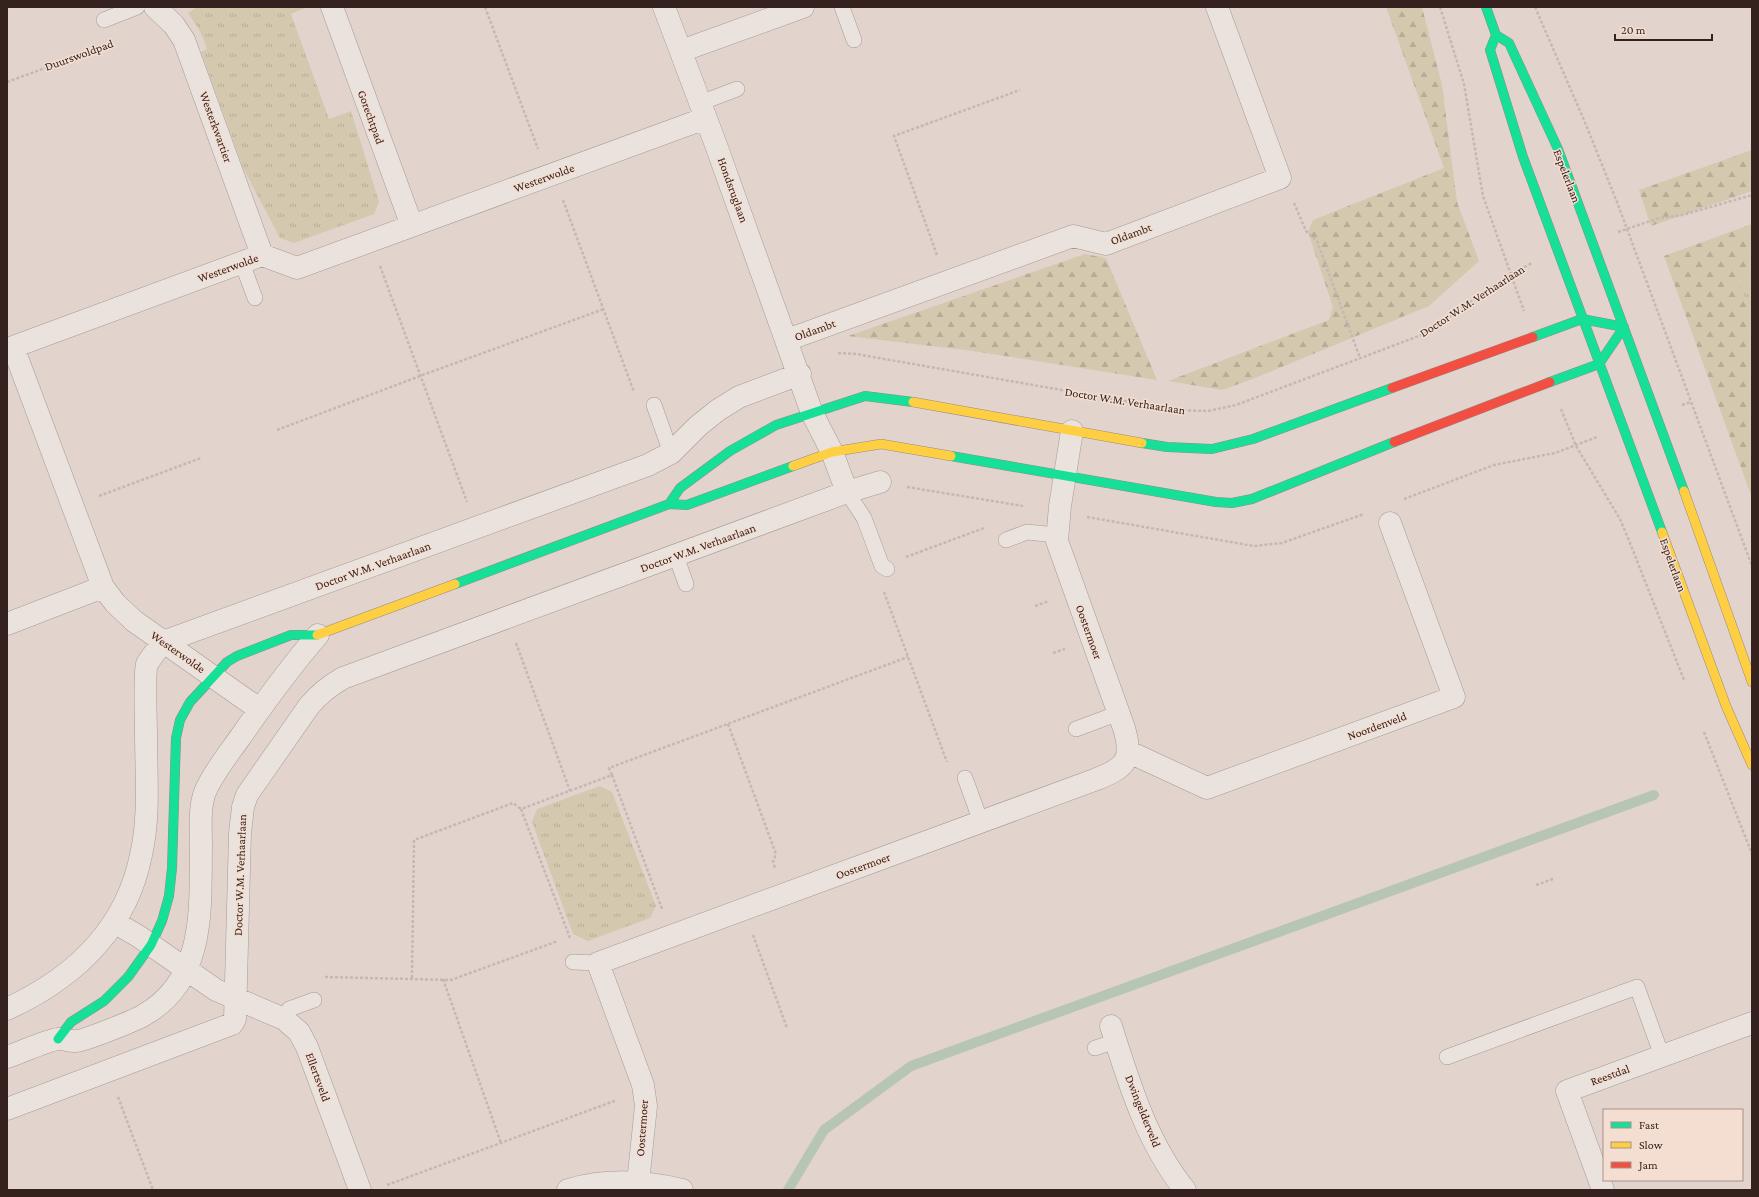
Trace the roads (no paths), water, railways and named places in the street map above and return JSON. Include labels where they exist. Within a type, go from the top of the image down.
[{"type":"street","name":"Westerkwartier","points":[[155,7],[174,25],[184,40],[252,259]]},
{"type":"street","name":"Gorechtpad","points":[[332,7],[412,226]]},
{"type":"street","name":"Hondsruglaan","points":[[664,7],[800,374]]},
{"type":"street","points":[[681,51],[803,7]]},
{"type":"street","name":"Oldambt","points":[[787,340],[1073,236],[1106,244],[1280,178],[1217,7]]},
{"type":"street","points":[[1486,7],[1496,35]]},
{"type":"street","name":"Espelerlaan","points":[[1752,682],[1657,415],[1558,149],[1509,43],[1496,35],[1490,50],[1522,157],[1726,706],[1752,765]]},
{"type":"street","name":"Westerwolde","points":[[260,709],[134,621],[114,603],[103,587],[14,347],[252,259],[297,268],[412,226],[703,111]]},
{"type":"street","points":[[58,1039],[71,1022],[89,1012],[118,987],[137,966],[151,945],[162,921],[171,880],[176,738],[180,720],[190,702],[213,676],[227,662],[237,656],[290,635],[318,635],[669,504],[687,505],[832,452],[881,444],[1216,502],[1232,503],[1247,500],[1296,482],[1386,445],[1599,364],[1624,327],[1582,319],[1253,439],[1212,450],[1187,450],[865,396],[776,425],[743,442],[680,488],[669,504]]},
{"type":"street","points":[[800,374],[812,413],[832,452],[847,492]]},
{"type":"street","name":"Doctor W.M. Verhaarlaan","points":[[163,642],[648,465],[671,453],[698,426],[718,410],[750,392],[800,374]]},
{"type":"street","points":[[1064,476],[1072,431]]},
{"type":"street","name":"Oostermoer","points":[[638,1183],[646,1100],[598,963],[1115,771],[1126,761],[1129,752],[1128,740],[1060,554],[1056,535],[1064,476]]},
{"type":"street","name":"Doctor W.M. Verhaarlaan","points":[[7,1109],[232,1024],[235,1019],[237,999],[240,833],[243,807],[247,795],[318,695],[343,678],[847,492],[880,482]]},
{"type":"street","name":"Noordenveld","points":[[1129,752],[1208,788],[1454,697],[1390,523]]},
{"type":"street","points":[[7,624],[103,587]]},
{"type":"street","points":[[7,1057],[58,1039],[77,1042],[144,1015],[170,993],[186,969],[196,944],[200,911],[201,820],[204,798],[216,772],[260,709],[318,635]]},
{"type":"street","points":[[7,1009],[39,993],[79,965],[95,949],[114,922],[134,883],[141,855],[145,823],[147,665],[163,642]]},
{"type":"street","points":[[114,922],[151,945],[216,990],[237,999]]},
{"type":"street","name":"Ellertsveld","points":[[237,999],[284,1020],[299,1032],[307,1047],[360,1190]]},
{"type":"street","name":"Reestdal","points":[[1603,1190],[1567,1091],[1752,1022]]},
{"type":"street","name":"Dwingelderveld","points":[[1103,1040],[1169,1168],[1185,1190]]},
{"type":"street","points":[[568,1190],[606,1183],[638,1183],[682,1190]]},
{"type":"lane","points":[[104,20],[137,7]]},
{"type":"lane","points":[[842,7],[854,40]]},
{"type":"lane","points":[[703,111],[737,89]]},
{"type":"lane","points":[[252,259],[255,298]]},
{"type":"lane","points":[[654,405],[671,453]]},
{"type":"lane","points":[[847,492],[864,518],[882,566],[887,568]]},
{"type":"lane","points":[[1006,540],[1027,532],[1056,535]]},
{"type":"lane","points":[[676,556],[686,584]]},
{"type":"lane","points":[[1076,729],[1119,713]]},
{"type":"lane","points":[[965,778],[981,822]]},
{"type":"lane","points":[[573,962],[598,963]]},
{"type":"lane","points":[[1447,1057],[1637,987],[1662,1056]]},
{"type":"lane","points":[[284,1020],[289,1009],[314,1000]]},
{"type":"waterway","points":[[788,1190],[824,1130],[911,1066],[1654,795]]}]
